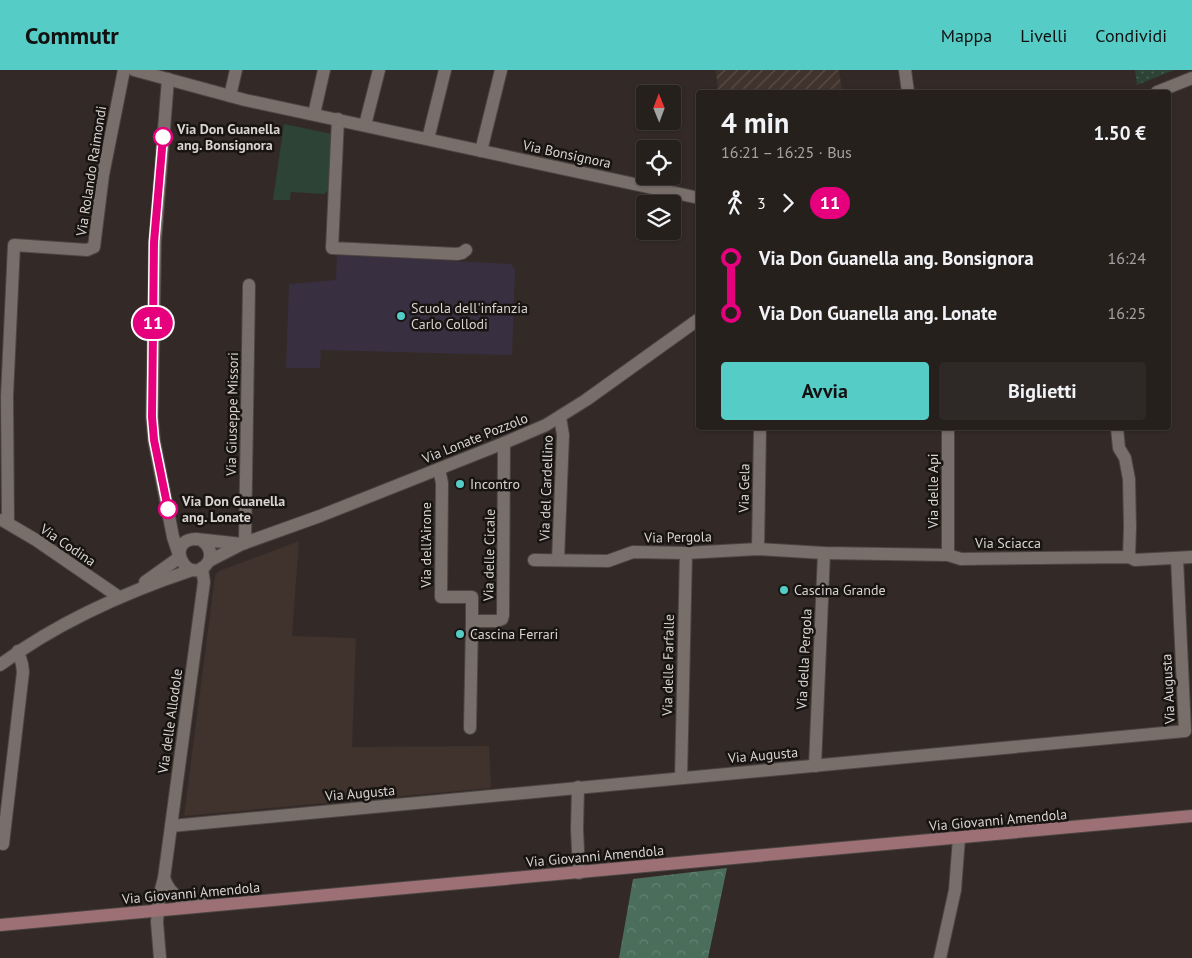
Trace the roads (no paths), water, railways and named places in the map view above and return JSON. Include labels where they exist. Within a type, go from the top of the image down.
[{"type":"main road","name":"Via Giovanni Amendola","points":[[0,925],[1192,816]]},
{"type":"street","name":"Via Rolando Raimondi","points":[[4,521],[7,396],[14,245],[87,250],[94,247],[103,176],[124,70]]},
{"type":"street","name":"Via Bonsignora","points":[[134,70],[176,77],[230,96],[696,197]]},
{"type":"street","points":[[230,96],[236,70]]},
{"type":"street","points":[[314,114],[324,70]]},
{"type":"street","points":[[365,126],[379,70]]},
{"type":"street","points":[[428,139],[445,70]]},
{"type":"street","points":[[481,151],[501,70]]},
{"type":"street","points":[[905,70],[908,90]]},
{"type":"street","points":[[171,524],[180,532],[208,547],[210,551],[201,566],[183,564],[173,538],[154,440],[152,417],[154,242],[176,77]]},
{"type":"street","points":[[1162,90],[1192,78]]},
{"type":"street","points":[[338,119],[332,248],[457,254],[466,250]]},
{"type":"street","name":"Via Giuseppe Missori","points":[[243,544],[249,285]]},
{"type":"street","name":"Via Lonate Pozzolo","points":[[135,590],[201,566],[243,544],[290,528],[439,469],[560,418],[696,321]]},
{"type":"street","name":"Via del Cardellino","points":[[558,560],[563,435],[560,418]]},
{"type":"street","name":"Via Gela","points":[[758,549],[760,430]]},
{"type":"street","name":"Via delle Api","points":[[948,430],[948,555]]},
{"type":"street","points":[[1117,430],[1120,448],[1126,458],[1130,479],[1129,557]]},
{"type":"street","name":"Via delle Cicale","points":[[472,621],[497,620],[502,619],[503,615],[504,443]]},
{"type":"street","name":"Via dell'Airone","points":[[439,469],[442,480],[441,597],[472,598],[472,621]]},
{"type":"street","name":"Via Codina","points":[[4,521],[119,597]]},
{"type":"street","points":[[0,664],[60,625],[135,590],[180,556],[182,545],[196,540],[243,544]]},
{"type":"street","name":"Via Pergola","points":[[534,560],[608,561],[633,552],[686,553],[758,549],[824,553]]},
{"type":"street","name":"Via delle Farfalle","points":[[681,778],[686,553]]},
{"type":"street","name":"Via Sciacca","points":[[824,553],[948,555],[961,558],[1129,557],[1135,560],[1192,557]]},
{"type":"street","name":"Via della Pergola","points":[[815,766],[824,553]]},
{"type":"street","name":"Via Augusta","points":[[171,826],[1189,731],[1177,558]]},
{"type":"street","name":"Via delle Allodole","points":[[160,958],[157,930],[159,897],[164,878],[204,582],[201,566]]},
{"type":"street","points":[[470,728],[472,621]]},
{"type":"street","points":[[3,844],[22,672],[18,651]]},
{"type":"street","points":[[578,787],[579,873]]},
{"type":"street","points":[[940,958],[955,890],[958,838]]},
{"type":"street","points":[[164,878],[171,893],[181,900],[232,905]]},
{"type":"place","name":"Via Don Guanella ang. Bonsignora","points":[[163,137]]},
{"type":"place","name":"Scuola dell'infanzia Carlo Collodi","points":[[401,316]]},
{"type":"place","name":"Incontro","points":[[460,484]]},
{"type":"place","name":"Via Don Guanella ang. Lonate","points":[[168,509]]},
{"type":"place","name":"Cascina Grande","points":[[784,590]]},
{"type":"place","name":"Cascina Ferrari","points":[[460,634]]}]
